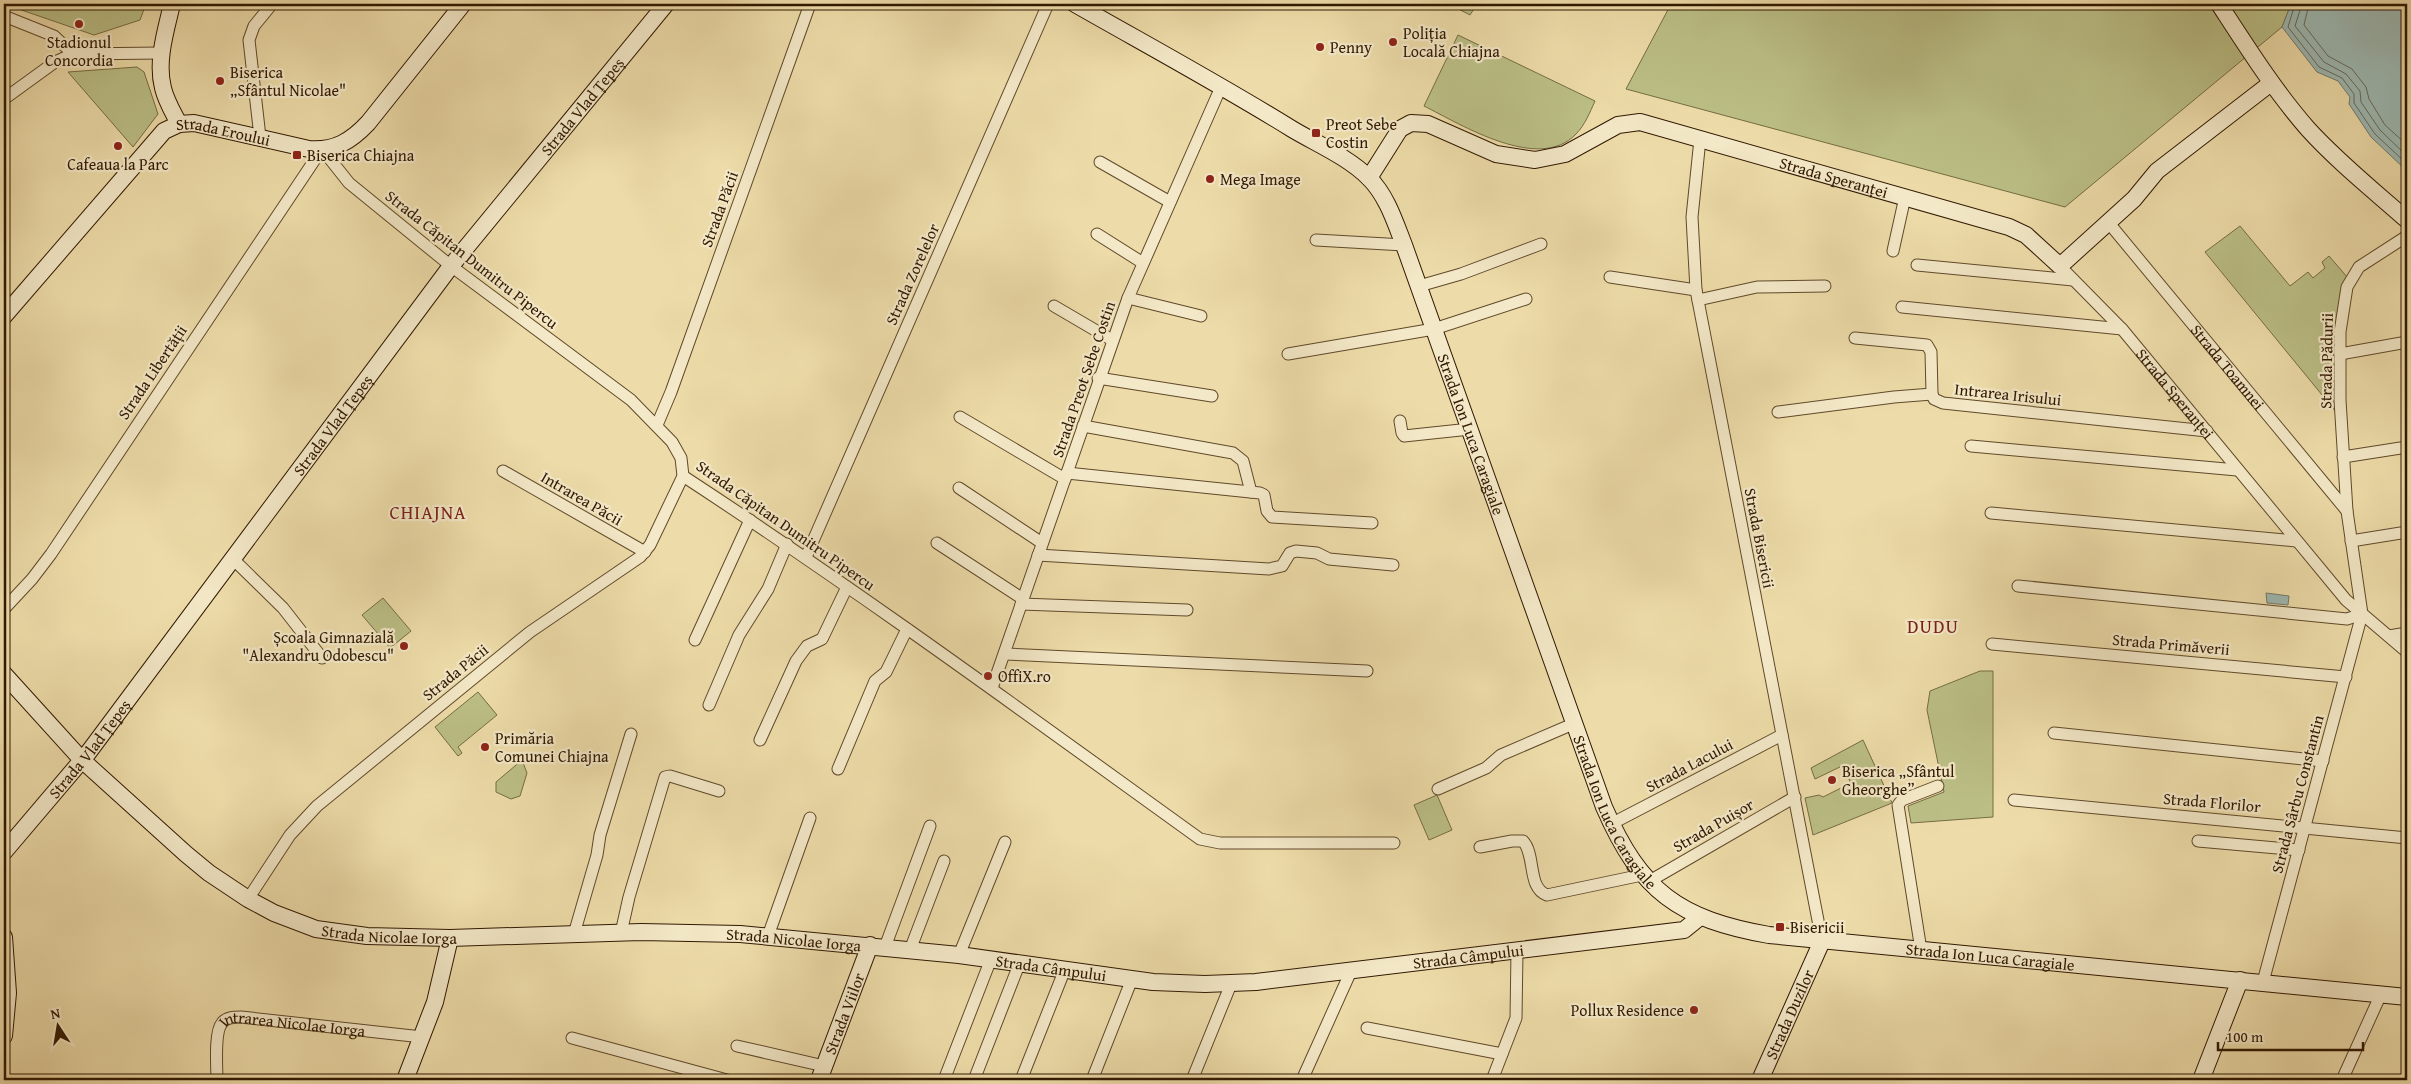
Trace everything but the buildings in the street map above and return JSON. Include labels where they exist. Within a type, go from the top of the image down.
[{"type":"street","points":[[172,4],[160,73],[163,89],[179,124]]},
{"type":"street","points":[[260,137],[249,40],[254,26],[272,4]]},
{"type":"street","name":"Strada Eroului","points":[[4,316],[158,136],[169,128],[179,124],[194,122],[309,149],[322,149],[340,145],[357,135],[463,4]]},
{"type":"street","name":"Strada Vlad Țepeș","points":[[4,852],[82,760],[452,266],[666,4]]},
{"type":"street","name":"Strada Păcii","points":[[657,425],[671,392],[810,4]]},
{"type":"street","name":"Strada Zorelelor","points":[[806,557],[1048,4]]},
{"type":"street","name":"Strada Ion Luca Caragiale","points":[[1074,4],[1338,156],[1369,178],[1389,207],[1470,429],[1573,724],[1611,824],[1628,856],[1645,878],[1675,903],[1700,916],[1754,932],[1820,944],[1921,950],[2407,997]]},
{"type":"street","points":[[2219,4],[2271,83],[2320,141],[2407,220]]},
{"type":"street","points":[[4,16],[54,36],[73,54]]},
{"type":"street","points":[[4,99],[55,62],[73,54],[162,53]]},
{"type":"street","points":[[2060,266],[2134,199],[2157,171],[2271,83]]},
{"type":"street","name":"Strada Preot Sebe Costin","points":[[992,688],[1098,378],[1128,298],[1221,87]]},
{"type":"street","name":"Strada Speranței","points":[[1369,178],[1400,129],[1411,123],[1428,124],[1496,154],[1529,160],[1546,159],[1565,154],[1612,128],[1633,122],[2016,230],[2032,240],[2060,266],[2122,329],[2296,541],[2346,600],[2362,614]]},
{"type":"street","name":"Strada Bisericii","points":[[1700,140],[1692,217],[1697,295],[1794,797],[1820,944]]},
{"type":"street","name":"Strada Căpitan Dumitru Pipercu","points":[[322,149],[349,184],[452,266],[617,389],[657,425],[672,442],[681,458],[683,476],[806,557],[992,688],[1200,839],[1220,843],[1394,843]]},
{"type":"street","name":"Strada Libertății","points":[[4,609],[32,579],[51,554],[322,149]]},
{"type":"street","points":[[1100,162],[1170,202]]},
{"type":"street","points":[[1893,251],[1904,197]]},
{"type":"street","name":"Strada Toamnei","points":[[2108,222],[2347,511]]},
{"type":"street","points":[[1097,234],[1143,263]]},
{"type":"street","name":"Strada Pădurii","points":[[2362,614],[2347,511],[2343,458],[2340,354],[2342,310],[2350,279],[2359,267],[2407,236]]},
{"type":"street","points":[[1316,240],[1404,245]]},
{"type":"street","points":[[1419,286],[1461,274],[1541,244]]},
{"type":"street","points":[[1916,265],[2073,280]]},
{"type":"street","points":[[1610,277],[1697,295],[1756,287],[1825,286]]},
{"type":"street","points":[[1128,298],[1201,316]]},
{"type":"street","points":[[1288,354],[1434,328],[1526,299]]},
{"type":"street","points":[[1054,306],[1112,340]]},
{"type":"street","points":[[1902,307],[2122,329]]},
{"type":"street","name":"Intrarea Irisului","points":[[1855,338],[1927,345],[1931,352],[1932,394],[1934,399],[1942,403],[2207,431]]},
{"type":"street","points":[[2340,354],[2407,342]]},
{"type":"street","points":[[1098,378],[1212,396]]},
{"type":"street","points":[[1778,412],[1932,394]]},
{"type":"street","points":[[960,417],[1066,476],[1250,492],[1262,494],[1267,511],[1272,517],[1372,523]]},
{"type":"street","points":[[1400,421],[1404,436],[1470,429]]},
{"type":"street","points":[[1083,426],[1233,453],[1243,461],[1250,492]]},
{"type":"street","name":"Strada Speranței","points":[[1971,446],[2237,470]]},
{"type":"street","points":[[2343,458],[2407,447]]},
{"type":"street","name":"Intrarea Păcii","points":[[503,471],[645,552]]},
{"type":"street","name":"Strada Păcii","points":[[248,899],[290,835],[317,806],[530,632],[577,598],[634,563],[645,552],[683,476]]},
{"type":"street","points":[[959,488],[1042,543]]},
{"type":"street","points":[[1992,513],[2296,541]]},
{"type":"street","points":[[695,640],[750,520]]},
{"type":"street","points":[[2351,540],[2407,532]]},
{"type":"street","points":[[937,543],[1022,601],[1187,610]]},
{"type":"street","points":[[709,705],[739,635],[764,597],[787,544]]},
{"type":"street","points":[[1038,555],[1269,568],[1282,566],[1290,552],[1296,551],[1317,553],[1329,559],[1393,565]]},
{"type":"street","points":[[233,559],[283,608],[322,658]]},
{"type":"street","points":[[2018,586],[2347,619],[2362,614],[2407,652]]},
{"type":"street","points":[[760,740],[796,660],[807,646],[822,638],[847,587]]},
{"type":"street","name":"Strada Sârbu Constantin","points":[[2263,982],[2362,614]]},
{"type":"street","points":[[838,768],[874,681],[886,672],[907,629]]},
{"type":"street","points":[[2390,636],[2407,633]]},
{"type":"street","name":"Strada Primăverii","points":[[1992,644],[2346,677]]},
{"type":"street","points":[[1005,654],[1367,671]]},
{"type":"street","name":"Strada Nicolae Iorga","points":[[4,674],[82,760],[209,873],[248,899],[282,917],[316,929],[367,936],[450,938],[675,932],[768,936],[878,946]]},
{"type":"street","points":[[1438,789],[1486,768],[1501,755],[1573,724]]},
{"type":"street","points":[[2054,733],[2323,761]]},
{"type":"street","points":[[574,934],[597,855],[600,835],[631,734]]},
{"type":"street","name":"Strada Lacului","points":[[1611,824],[1782,735]]},
{"type":"street","points":[[620,933],[665,777],[670,776],[719,791]]},
{"type":"street","points":[[1921,950],[1898,805],[1902,800],[1938,786]]},
{"type":"street","name":"Strada Puișor","points":[[1480,847],[1512,841],[1523,842],[1529,852],[1537,887],[1547,895],[1645,878],[1794,797]]},
{"type":"street","name":"Strada Florilor","points":[[2014,800],[2305,826],[2407,838]]},
{"type":"street","points":[[768,936],[810,818]]},
{"type":"street","points":[[878,946],[930,826]]},
{"type":"street","points":[[2198,841],[2298,850]]},
{"type":"street","points":[[959,955],[1005,842]]},
{"type":"street","points":[[910,950],[944,861]]},
{"type":"street","name":"Strada Câmpului","points":[[878,946],[1020,962],[1132,979],[1187,984],[1231,984],[1684,930],[1700,916]]},
{"type":"street","points":[[4,936],[8,993],[4,1036]]},
{"type":"street","points":[[404,1080],[422,1037],[444,971],[450,938]]},
{"type":"street","name":"Strada Duzilor","points":[[1760,1080],[1820,944]]},
{"type":"street","name":"Strada Viilor","points":[[821,1073],[878,946]]},
{"type":"street","points":[[1492,1080],[1517,1010],[1516,951]]},
{"type":"street","points":[[944,1080],[991,959]]},
{"type":"street","points":[[974,1080],[1020,962]]},
{"type":"street","points":[[1021,1080],[1065,969]]},
{"type":"street","points":[[1302,1080],[1351,971]]},
{"type":"street","points":[[1092,1080],[1132,979]]},
{"type":"street","points":[[2201,1080],[2240,980]]},
{"type":"street","points":[[1192,1080],[1231,984]]},
{"type":"street","points":[[2342,1080],[2381,994]]},
{"type":"street","name":"Intrarea Nicolae Iorga","points":[[217,1080],[218,1032],[222,1023],[229,1018],[241,1017],[422,1037]]},
{"type":"street","points":[[1368,1028],[1502,1054]]},
{"type":"street","points":[[572,1038],[727,1080]]},
{"type":"street","points":[[738,1046],[821,1073]]},
{"type":"green space","name":"Stadionul Concordia","points":[[4,4],[146,4],[140,20],[94,35]]},
{"type":"green space","points":[[1449,4],[1477,4],[1470,15]]},
{"type":"green space","points":[[1671,4],[2291,4],[2282,27],[2065,207],[1626,89]]},
{"type":"green space","points":[[1458,35],[1595,101],[1587,118],[1576,134],[1560,145],[1542,149],[1522,147],[1500,142],[1424,106]]},
{"type":"green space","points":[[137,67],[144,72],[158,114],[133,147],[68,72]]},
{"type":"green space","points":[[2240,226],[2290,286],[2308,272],[2313,278],[2325,268],[2322,262],[2329,256],[2348,278],[2336,412],[2205,252]]},
{"type":"green space","points":[[383,598],[411,631],[390,648],[362,615]]},
{"type":"green space","points":[[1980,671],[1993,671],[1993,817],[1911,823],[1908,806],[1944,792],[1927,710],[1930,691]]},
{"type":"green space","points":[[478,692],[497,715],[458,747],[462,753],[458,756],[435,727]]},
{"type":"green space","points":[[1863,740],[1892,803],[1813,835],[1805,798],[1819,795],[1823,797],[1851,783],[1842,766],[1815,779],[1811,768]]},
{"type":"green space","points":[[522,760],[527,773],[520,796],[511,799],[496,792],[496,782]]},
{"type":"green space","points":[[1437,795],[1452,830],[1429,840],[1414,805]]},
{"type":"water","points":[[2291,4],[2407,4],[2407,171],[2371,137],[2349,104],[2350,97],[2338,81],[2317,72],[2282,27]]},
{"type":"water","points":[[2266,593],[2289,596],[2288,605],[2267,603]]},
{"type":"place","name":"Stadionul Concordia","points":[[79,24]]},
{"type":"place","name":"Poliția Locală Chiajna","points":[[1393,42]]},
{"type":"place","name":"Penny","points":[[1320,47]]},
{"type":"place","name":"Biserica „Sfântul Nicolae\"","points":[[220,81]]},
{"type":"place","name":"Preot Sebe Costin","points":[[1316,133]]},
{"type":"place","name":"Cafeaua la Parc","points":[[118,146]]},
{"type":"place","name":"Biserica Chiajna","points":[[297,155]]},
{"type":"place","name":"Mega Image","points":[[1210,179]]},
{"type":"place","name":"Școala Gimnazială \"Alexandru Odobescu\"","points":[[404,646]]},
{"type":"place","name":"OffiX.ro","points":[[988,676]]},
{"type":"place","name":"Primăria Comunei Chiajna","points":[[485,747]]},
{"type":"place","name":"Biserica „Sfântul Gheorghe”","points":[[1832,780]]},
{"type":"place","name":"Bisericii","points":[[1780,927]]},
{"type":"place","name":"Pollux Residence","points":[[1694,1010]]},
{"type":"district","name":"CHIAJNA","points":[[428,512]]},
{"type":"district","name":"DUDU","points":[[1933,626]]}]
